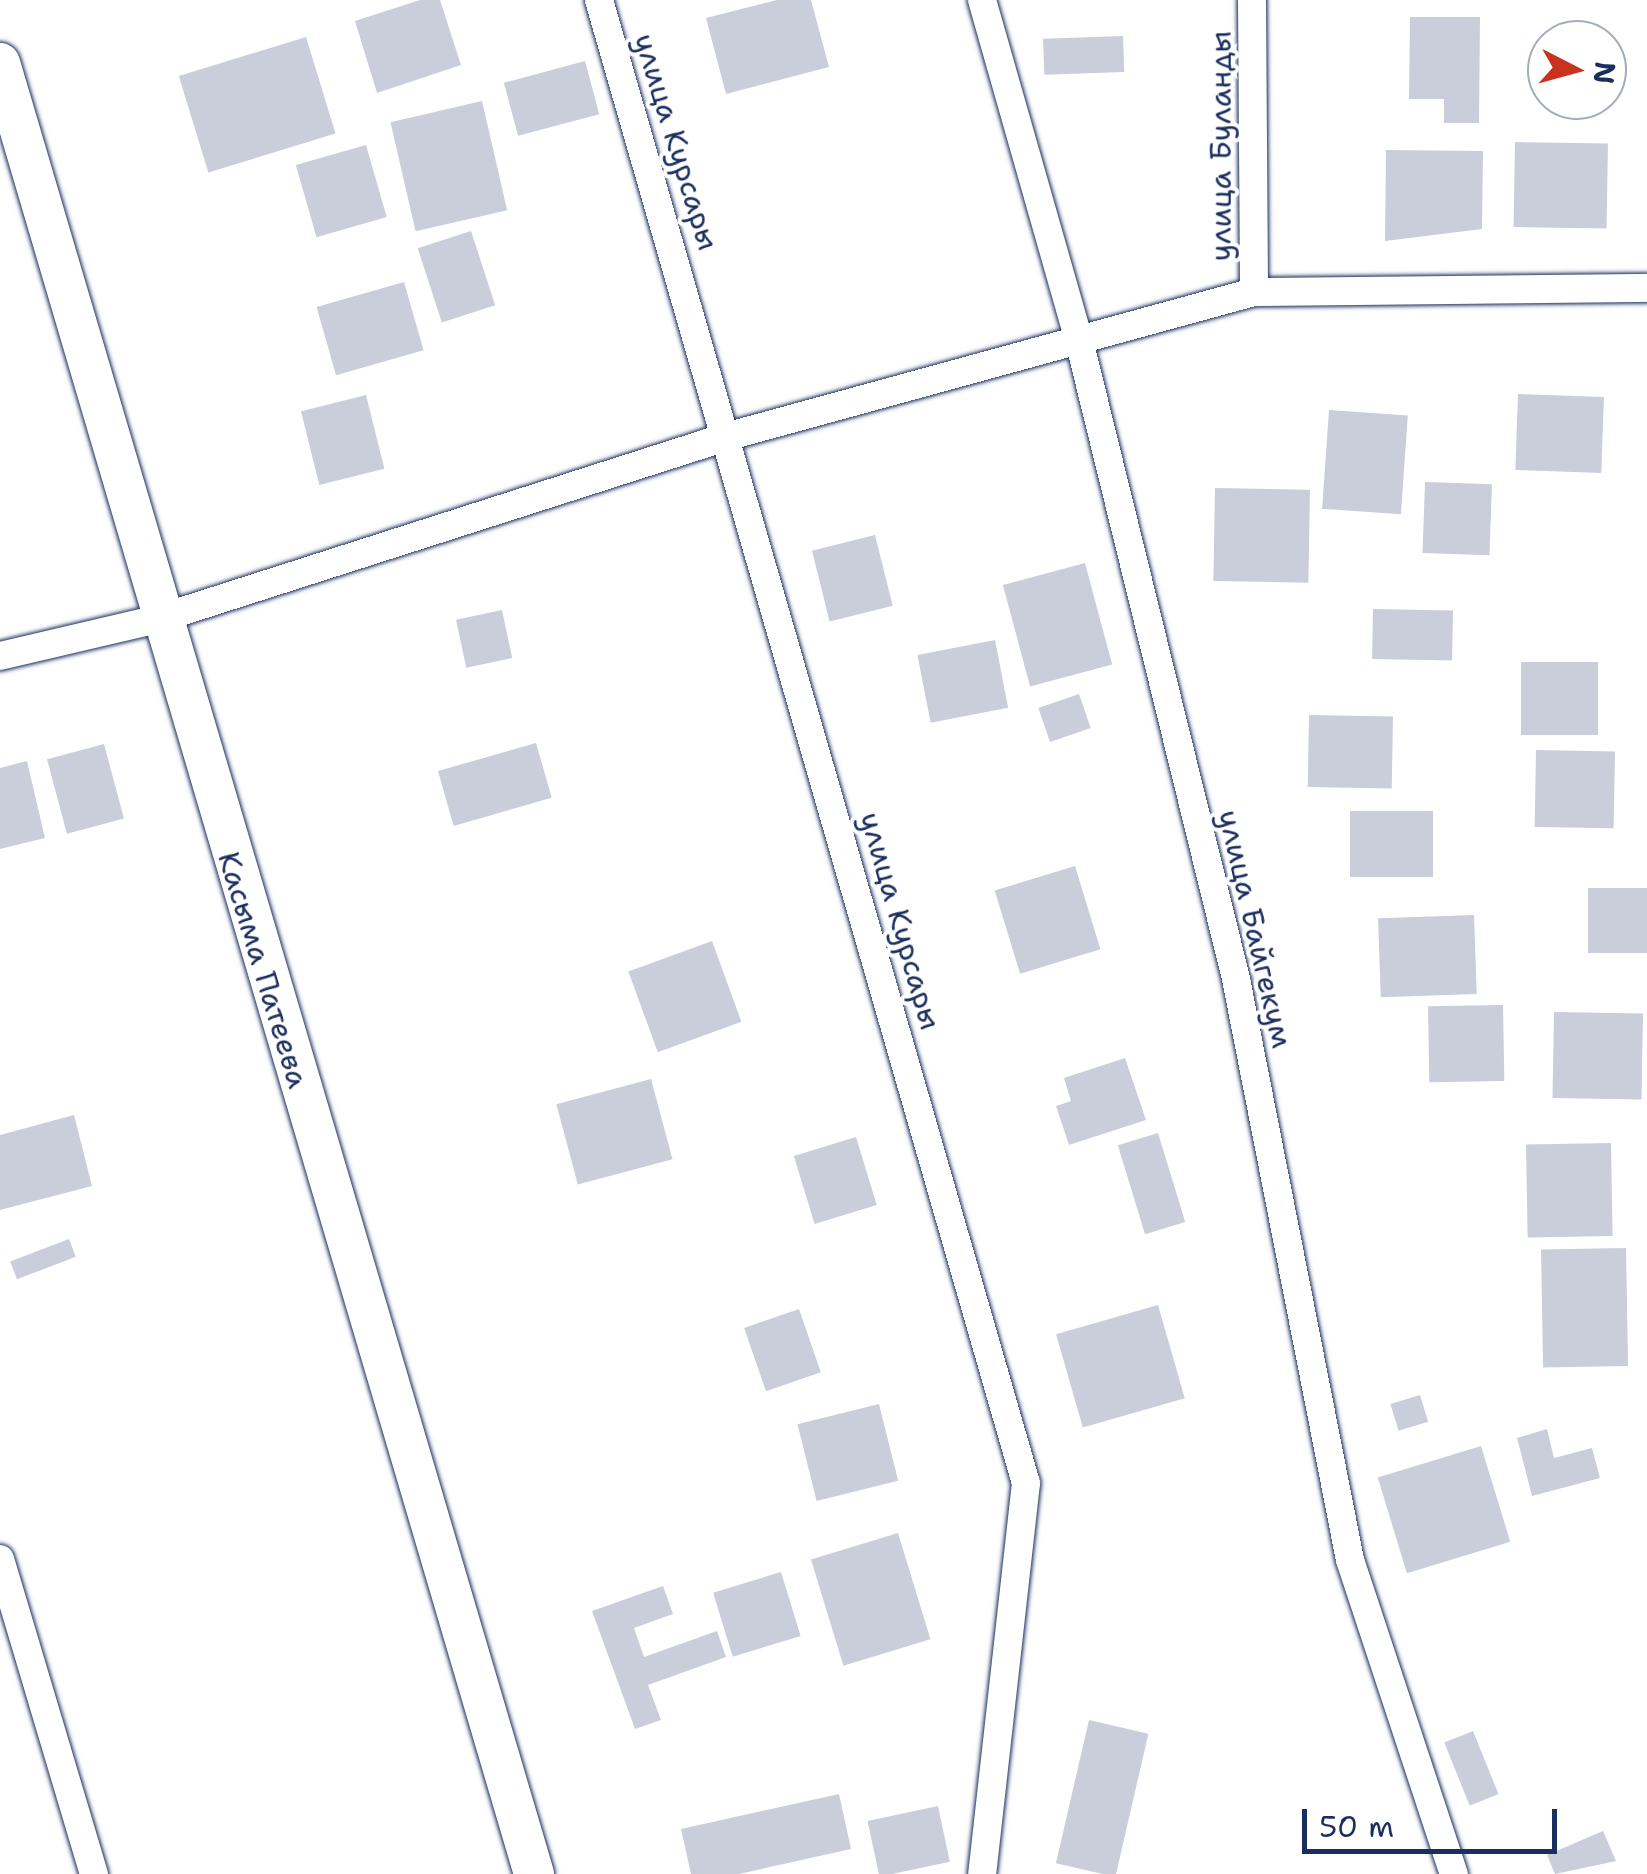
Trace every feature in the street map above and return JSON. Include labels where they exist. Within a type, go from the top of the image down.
[{"type":"main road","name":"Касыма Патеева","points":[[0,63],[158,618],[534,1874]]},
{"type":"street","name":"улица Курсары","points":[[600,0],[1026,1483],[982,1874]]},
{"type":"street","name":"улица Байгекум","points":[[982,0],[1078,336],[1236,979],[1350,1560],[1454,1874]]},
{"type":"street","name":"улица Буланды","points":[[1252,0],[1254,292]]},
{"type":"street","points":[[0,656],[158,618],[728,436],[1078,336],[1254,292],[1647,288]]},
{"type":"street","points":[[0,1560],[94,1874]]},
{"type":"building","points":[[420,0],[440,0],[461,65],[377,93],[355,21]]},
{"type":"building","points":[[777,0],[811,0],[829,67],[726,94],[706,18]]},
{"type":"building","points":[[1410,17],[1480,17],[1479,123],[1444,123],[1444,99],[1409,99]]},
{"type":"building","points":[[1123,36],[1124,72],[1044,75],[1043,39]]},
{"type":"building","points":[[306,37],[336,134],[208,172],[179,76]]},
{"type":"building","points":[[585,61],[599,114],[518,136],[504,83]]},
{"type":"building","points":[[482,101],[507,210],[416,231],[390,122]]},
{"type":"building","points":[[1515,142],[1608,144],[1607,229],[1514,227]]},
{"type":"building","points":[[366,145],[387,217],[317,237],[296,165]]},
{"type":"building","points":[[1386,150],[1483,151],[1482,229],[1385,241]]},
{"type":"building","points":[[471,231],[495,305],[442,322],[418,248]]},
{"type":"building","points":[[404,282],[424,350],[336,375],[317,307]]},
{"type":"building","points":[[1518,394],[1604,397],[1601,473],[1515,470]]},
{"type":"building","points":[[366,395],[384,469],[319,485],[301,411]]},
{"type":"building","points":[[1329,410],[1408,416],[1401,514],[1322,509]]},
{"type":"building","points":[[1425,482],[1492,484],[1489,555],[1423,553]]},
{"type":"building","points":[[1215,488],[1310,490],[1308,583],[1213,581]]},
{"type":"building","points":[[875,535],[893,606],[830,622],[812,551]]},
{"type":"building","points":[[1085,563],[1112,664],[1030,686],[1003,585]]},
{"type":"building","points":[[1373,609],[1453,610],[1452,660],[1372,659]]},
{"type":"building","points":[[502,610],[512,658],[466,668],[456,620]]},
{"type":"building","points":[[995,640],[1008,708],[931,723],[917,655]]},
{"type":"building","points":[[1521,662],[1598,662],[1598,735],[1521,735]]},
{"type":"building","points":[[1079,694],[1091,728],[1050,742],[1038,708]]},
{"type":"building","points":[[1309,715],[1393,716],[1392,788],[1308,787]]},
{"type":"building","points":[[536,743],[552,798],[454,826],[438,771]]},
{"type":"building","points":[[104,744],[124,818],[67,834],[47,759]]},
{"type":"building","points":[[1536,750],[1615,751],[1614,828],[1535,827]]},
{"type":"building","points":[[27,761],[45,838],[0,849],[0,768]]},
{"type":"building","points":[[1350,811],[1433,811],[1433,877],[1350,877]]},
{"type":"building","points":[[1075,866],[1100,949],[1020,974],[995,891]]},
{"type":"building","points":[[1588,888],[1647,888],[1647,953],[1588,953]]},
{"type":"building","points":[[1474,915],[1477,994],[1381,997],[1378,918]]},
{"type":"building","points":[[712,941],[741,1022],[658,1052],[628,971]]},
{"type":"building","points":[[1503,1005],[1504,1081],[1429,1082],[1428,1006]]},
{"type":"building","points":[[1554,1012],[1643,1014],[1641,1100],[1552,1098]]},
{"type":"building","points":[[1125,1058],[1146,1120],[1069,1145],[1056,1106],[1071,1101],[1064,1078]]},
{"type":"building","points":[[651,1079],[672,1159],[578,1185],[556,1104]]},
{"type":"building","points":[[74,1115],[92,1186],[0,1210],[0,1135]]},
{"type":"building","points":[[1158,1133],[1185,1222],[1145,1234],[1118,1145]]},
{"type":"building","points":[[856,1137],[877,1205],[815,1224],[794,1156]]},
{"type":"building","points":[[1611,1143],[1613,1236],[1528,1237],[1526,1144]]},
{"type":"building","points":[[69,1239],[76,1257],[17,1279],[10,1262]]},
{"type":"building","points":[[1626,1248],[1628,1366],[1543,1367],[1541,1249]]},
{"type":"building","points":[[1158,1305],[1185,1398],[1083,1427],[1056,1334]]},
{"type":"building","points":[[799,1309],[821,1372],[766,1391],[744,1328]]},
{"type":"building","points":[[1420,1395],[1428,1422],[1399,1431],[1390,1404]]},
{"type":"building","points":[[879,1404],[898,1481],[817,1501],[797,1424]]},
{"type":"building","points":[[1547,1429],[1554,1458],[1592,1448],[1600,1478],[1532,1496],[1517,1438]]},
{"type":"building","points":[[1481,1446],[1510,1542],[1407,1573],[1378,1478]]},
{"type":"building","points":[[898,1533],[930,1639],[843,1666],[811,1560]]},
{"type":"building","points":[[781,1572],[801,1636],[733,1657],[713,1593]]},
{"type":"building","points":[[663,1586],[673,1614],[634,1628],[644,1657],[717,1631],[726,1657],[648,1685],[661,1720],[635,1729],[592,1611]]},
{"type":"building","points":[[1089,1720],[1148,1734],[1116,1874],[1056,1863]]},
{"type":"building","points":[[1473,1731],[1498,1794],[1470,1806],[1444,1743]]},
{"type":"building","points":[[839,1794],[851,1849],[739,1874],[691,1874],[681,1829]]},
{"type":"building","points":[[938,1806],[950,1862],[879,1874],[868,1821]]},
{"type":"building","points":[[1603,1831],[1616,1861],[1555,1874],[1547,1855]]}]
